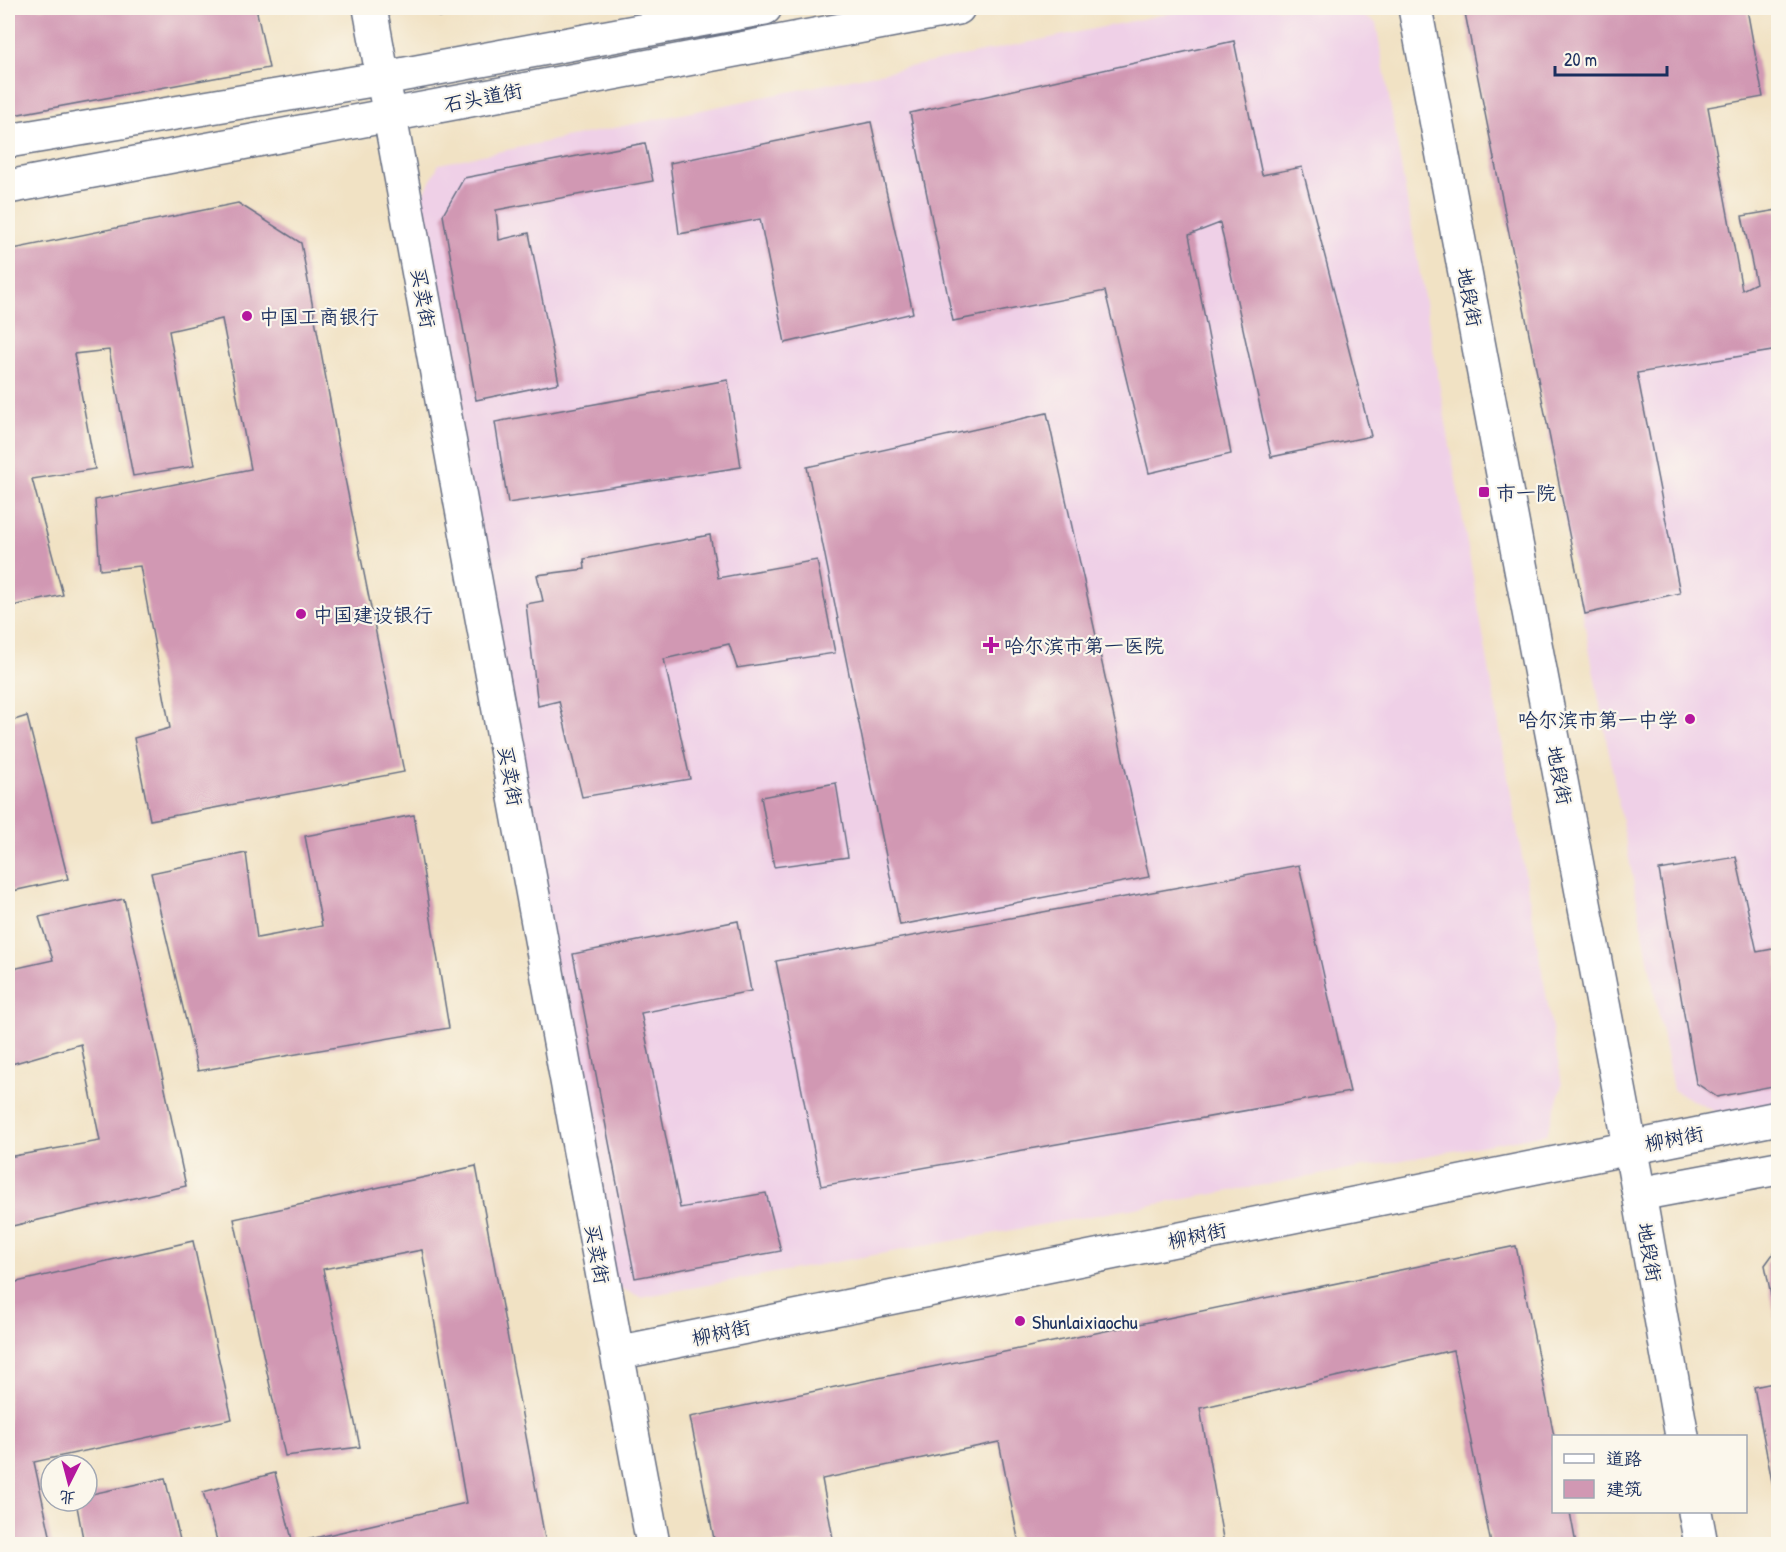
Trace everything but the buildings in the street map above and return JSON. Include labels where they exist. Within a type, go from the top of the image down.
[{"type":"main road","name":"买卖街","points":[[370,8],[653,1545]]},
{"type":"main road","name":"石头道街","points":[[8,141],[384,78],[765,8]]},
{"type":"main road","name":"石头道街","points":[[8,187],[958,8]]},
{"type":"main road","name":"地段街","points":[[1415,8],[1639,1194],[1682,1435]]},
{"type":"main road","name":"柳树街","points":[[616,1353],[1779,1118]]},
{"type":"main road","points":[[1639,1194],[1779,1168]]},
{"type":"main road","points":[[1695,1513],[1701,1545]]},
{"type":"shaded area","name":"哈尔滨市第一医院","points":[[1195,8],[1348,8],[1376,23],[1562,1085],[1547,1134],[641,1297],[612,1285],[418,205],[439,164]]},
{"type":"shaded area","name":"哈尔滨市第一中学","points":[[1778,305],[1778,1103],[1719,1114],[1673,1090],[1532,348]]},
{"type":"place","name":"中国工商银行","points":[[247,316]]},
{"type":"place","name":"市一院","points":[[1484,492]]},
{"type":"place","name":"中国建设银行","points":[[301,614]]},
{"type":"place","name":"哈尔滨市第一医院","points":[[991,645]]},
{"type":"place","name":"哈尔滨市第一中学","points":[[1690,719]]},
{"type":"place","name":"Shunlaixiaochu","points":[[1020,1321]]}]
